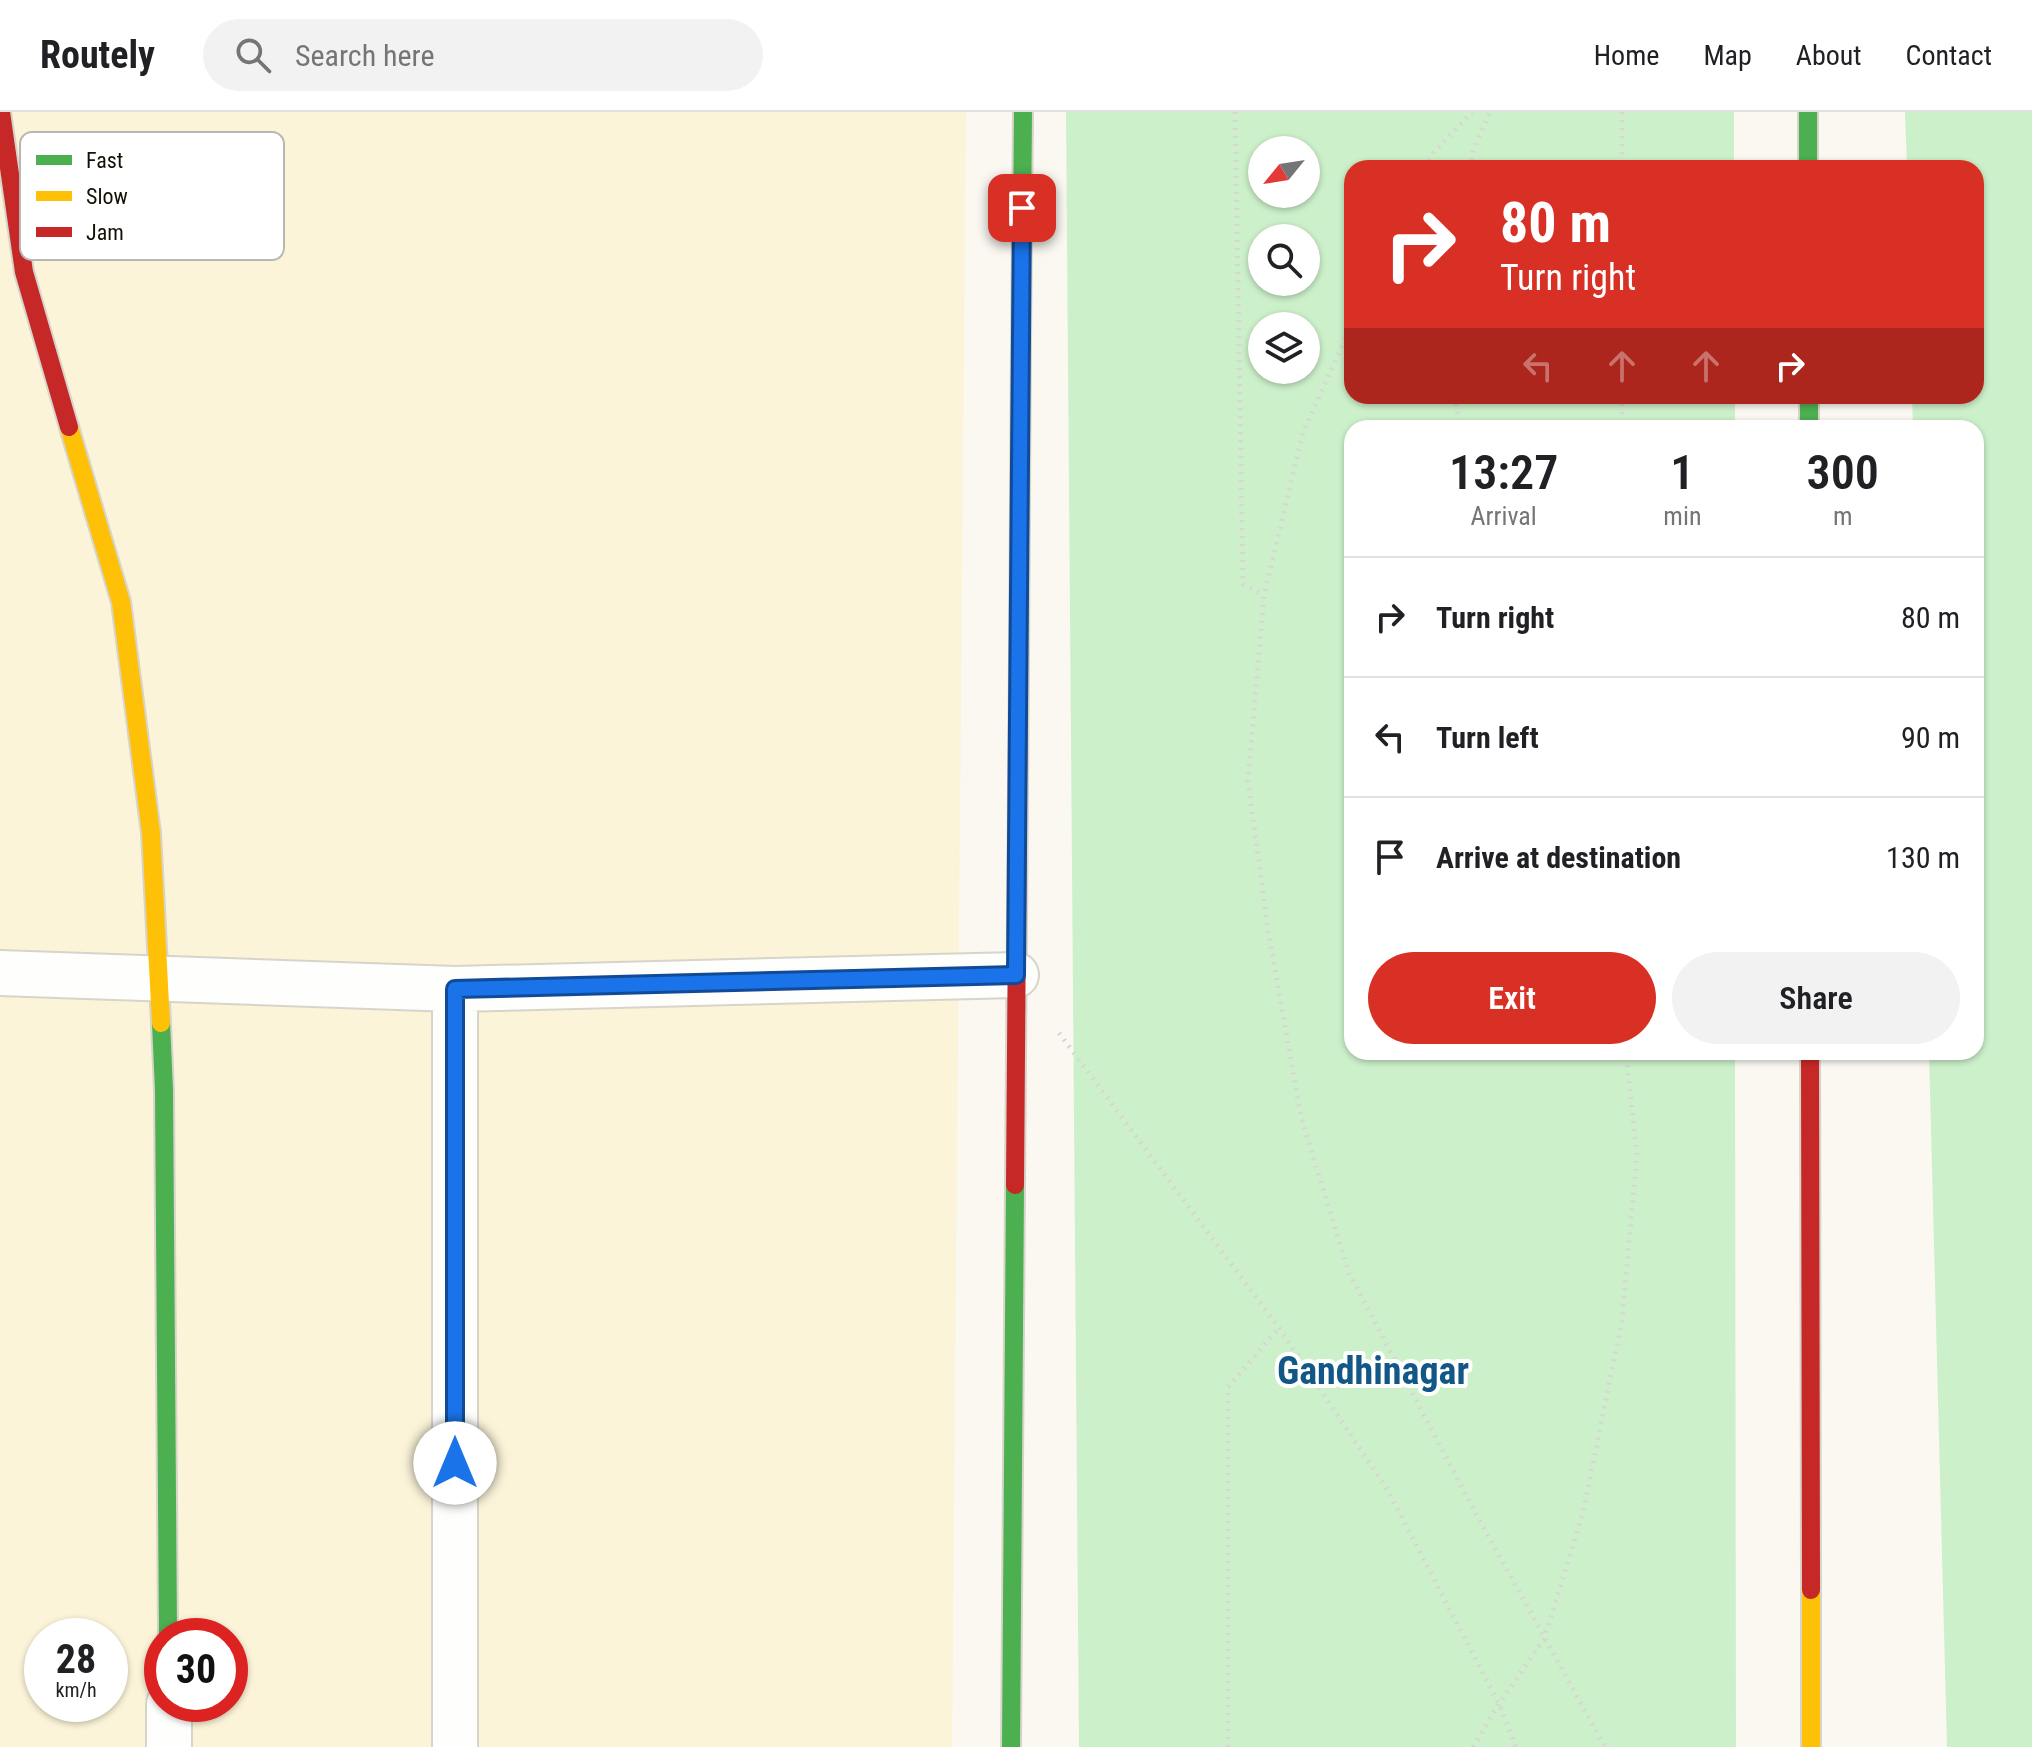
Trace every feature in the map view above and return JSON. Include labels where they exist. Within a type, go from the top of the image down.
[{"type":"street","points":[[1,112],[20,244]]},
{"type":"street","points":[[1011,1747],[1023,112]]},
{"type":"street","points":[[1808,112],[1808,160]]},
{"type":"street","points":[[22,260],[121,602],[151,833],[164,1090],[168,1618]]},
{"type":"street","points":[[0,973],[455,989],[1016,975]]},
{"type":"street","points":[[455,989],[455,1747]]},
{"type":"street","points":[[1810,1060],[1811,1747]]},
{"type":"street","points":[[169,1722],[169,1747]]},
{"type":"path","points":[[1235,112],[1243,584],[1264,595]]},
{"type":"path","points":[[1430,160],[1472,112]]},
{"type":"path","points":[[1471,160],[1490,112]]},
{"type":"path","points":[[1622,112],[1622,160]]},
{"type":"path","points":[[1344,342],[1303,432],[1264,595],[1248,781],[1268,930],[1301,1117],[1349,1273],[1605,1747]]},
{"type":"path","points":[[1054,1026],[1279,1328],[1387,1489],[1499,1704],[1516,1747]]},
{"type":"path","points":[[1473,1747],[1544,1639],[1583,1513],[1622,1320],[1637,1155],[1627,1060]]},
{"type":"path","points":[[1228,1747],[1228,1387],[1279,1328]]},
{"type":"shaded area","points":[[0,112],[966,112],[952,1747],[0,1747]]},
{"type":"green space","points":[[1066,112],[1734,112],[1734,160],[1344,160],[1344,404],[1735,404],[1735,420],[1344,420],[1344,1060],[1735,1060],[1736,1747],[1079,1747]]},
{"type":"green space","points":[[1905,112],[2032,112],[2032,1747],[1947,1747],[1929,1060],[1984,1060],[1984,420],[1913,420],[1912,404],[1984,404],[1984,160],[1907,160]]},
{"type":"traffic: fast","points":[[1021,340],[1023,112]]},
{"type":"traffic: fast","points":[[1808,112],[1808,160]]},
{"type":"traffic: fast","points":[[1809,404],[1809,420]]},
{"type":"traffic: fast","points":[[161,1023],[168,1618]]},
{"type":"traffic: fast","points":[[1011,1747],[1015,1185]]},
{"type":"traffic: slow","points":[[1019,655],[1021,340]]},
{"type":"traffic: slow","points":[[69,427],[121,602],[151,833],[161,1023]]},
{"type":"traffic: slow","points":[[1811,1590],[1811,1747]]},
{"type":"traffic: jam","points":[[1,112],[20,244]]},
{"type":"traffic: jam","points":[[22,260],[69,427]]},
{"type":"traffic: jam","points":[[1015,1185],[1019,655]]},
{"type":"traffic: jam","points":[[1810,1060],[1811,1590]]},
{"type":"district","name":"Gandhinagar","points":[[1373,1371]]},
{"type":"route","points":[[455,1463],[455,989],[1016,975],[1022,208]]}]
